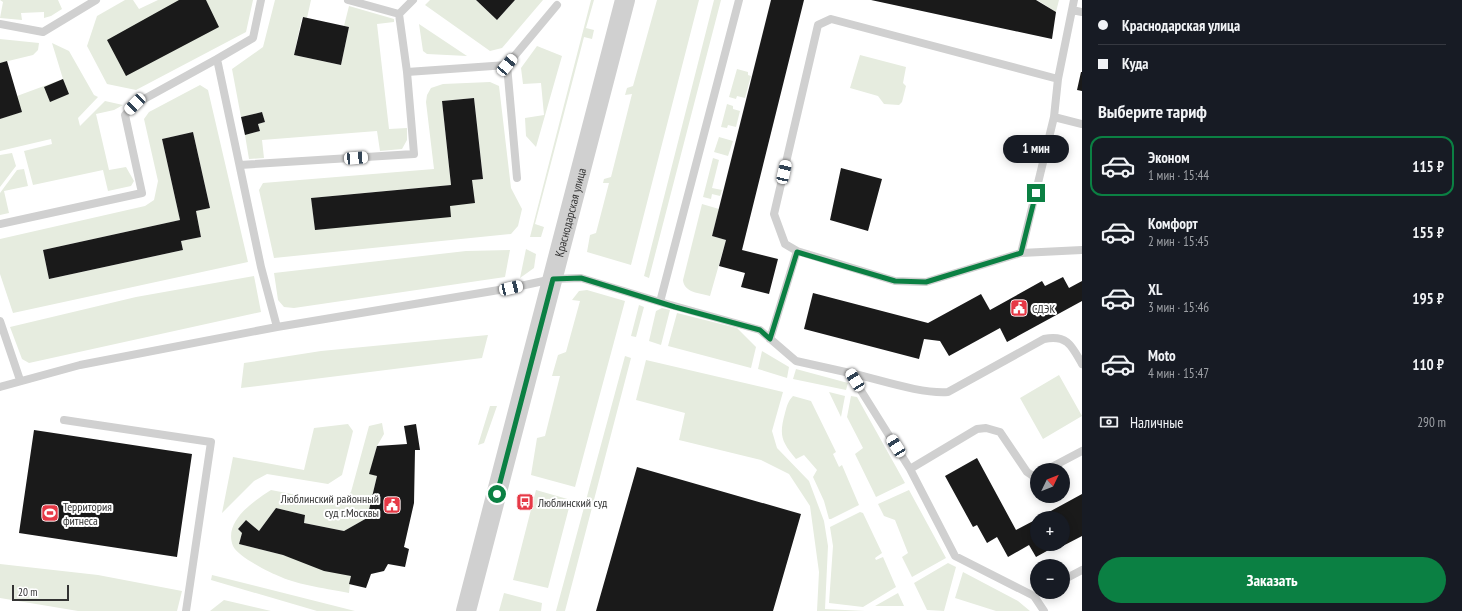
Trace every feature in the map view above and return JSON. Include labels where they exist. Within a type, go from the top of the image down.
[{"type":"street","name":"Краснодарская улица","points":[[466,611],[625,0]]},
{"type":"lane","points":[[0,24],[43,32],[96,0]]},
{"type":"lane","points":[[0,224],[142,193],[125,115],[135,104],[253,38],[261,0]]},
{"type":"lane","points":[[348,0],[399,14]]},
{"type":"lane","points":[[399,14],[413,0]]},
{"type":"lane","points":[[660,302],[739,0]]},
{"type":"lane","points":[[1021,253],[1054,117],[1058,79],[1074,0]]},
{"type":"lane","points":[[516,178],[507,65],[557,5]]},
{"type":"lane","points":[[1072,10],[1082,12]]},
{"type":"lane","points":[[240,165],[414,154],[407,72],[399,14]]},
{"type":"lane","points":[[1058,79],[831,19],[818,25],[774,214],[785,244],[797,252],[895,281],[926,282],[1021,253],[1082,250]]},
{"type":"lane","points":[[217,59],[262,267],[277,327]]},
{"type":"lane","points":[[407,72],[507,65]]},
{"type":"lane","points":[[1054,117],[1082,124]]},
{"type":"lane","points":[[770,339],[797,252]]},
{"type":"lane","points":[[0,387],[20,380],[80,365],[277,327],[511,288],[553,279],[581,278],[760,330],[796,361],[923,390],[948,392],[1044,339],[1055,337],[1066,340],[1082,364]]},
{"type":"lane","points":[[0,321],[20,380]]},
{"type":"lane","points":[[850,373],[910,469],[955,556],[1030,590]]},
{"type":"lane","points":[[64,420],[211,442],[186,611]]},
{"type":"lane","points":[[910,469],[977,429],[986,428],[1000,432],[1027,472],[1030,474]]},
{"type":"lane","points":[[1059,463],[1082,451]]},
{"type":"lane","points":[[1070,576],[1082,570]]},
{"type":"lane","points":[[1040,599],[1044,611]]},
{"type":"shaded area","points":[[0,0],[58,0],[62,9],[51,16],[44,18],[44,12],[21,13],[22,20],[0,18],[3,2]]},
{"type":"shaded area","points":[[125,0],[133,0],[139,9],[158,0],[253,0],[246,32],[136,90],[107,84],[87,46],[97,16]]},
{"type":"shaded area","points":[[275,0],[311,0],[307,18],[302,17],[294,55],[341,65],[349,27],[344,26],[349,6],[394,19],[394,22],[377,24],[389,129],[407,128],[407,140],[402,149],[380,151],[377,131],[262,140],[264,158],[249,159],[245,135],[260,131],[258,124],[265,122],[262,112],[241,117],[232,69],[263,47]]},
{"type":"shaded area","points":[[430,0],[476,0],[497,20],[515,0],[543,0],[502,48],[490,51],[425,5]]},
{"type":"shaded area","points":[[591,0],[594,0],[586,28],[594,30],[592,39],[584,37],[535,224],[544,227],[541,237],[530,237]]},
{"type":"shaded area","points":[[657,0],[699,0],[631,265],[587,252],[590,235],[596,233],[609,183],[603,183],[604,179],[611,177],[632,94],[625,95],[627,88],[633,86]]},
{"type":"shaded area","points":[[714,0],[721,0],[649,278],[644,276]]},
{"type":"shaded area","points":[[1036,0],[1059,0],[1056,12],[1039,1]]},
{"type":"shaded area","points":[[419,24],[467,56],[427,54],[423,51]]},
{"type":"shaded area","points":[[0,39],[39,43],[38,50],[33,55],[0,63]]},
{"type":"shaded area","points":[[52,43],[69,51],[94,95],[98,97],[78,118],[80,126],[105,101],[123,105],[114,110],[96,114],[109,170],[126,167],[134,181],[131,186],[108,191],[103,170],[33,185],[24,151],[52,144],[51,139],[0,151],[0,119],[21,112],[17,96],[63,79]]},
{"type":"shaded area","points":[[537,46],[562,56],[536,147],[526,136],[525,118],[544,115],[541,83],[523,84],[521,68]]},
{"type":"shaded area","points":[[860,55],[906,67],[903,83],[906,86],[902,102],[899,105],[884,104],[878,96],[850,88]]},
{"type":"shaded area","points":[[737,69],[748,72],[748,75],[751,76],[745,98],[737,96],[736,99],[729,97]]},
{"type":"shaded area","points":[[490,82],[499,86],[511,188],[522,209],[518,226],[511,234],[274,258],[259,190],[263,183],[434,169],[426,102],[427,95],[431,88],[443,84]],"holes":[[[474,98],[483,179],[472,180],[450,206],[315,229],[311,198],[451,185],[442,101]]]},
{"type":"shaded area","points":[[200,85],[208,90],[248,262],[13,313],[0,274],[0,239],[145,206],[154,200],[158,181],[144,119],[149,112]],"holes":[[[193,132],[210,208],[196,211],[201,237],[181,241],[183,250],[49,279],[43,250],[180,220],[162,139]]]},
{"type":"shaded area","points":[[727,104],[733,106],[733,109],[740,111],[736,127],[728,125],[727,128],[721,127]]},
{"type":"shaded area","points":[[719,137],[733,141],[728,156],[714,152]]},
{"type":"shaded area","points":[[12,153],[16,166],[0,187],[0,155]]},
{"type":"shaded area","points":[[713,158],[719,160],[712,188],[722,190],[720,196],[712,194],[711,199],[703,197]]},
{"type":"shaded area","points":[[24,169],[28,186],[4,191],[9,213],[0,215],[0,193],[17,170]]},
{"type":"shaded area","points":[[702,204],[719,209],[712,236],[726,240],[710,296],[689,290],[686,288],[683,280]]},
{"type":"shaded area","points":[[526,249],[536,254],[534,268],[520,278]]},
{"type":"shaded area","points":[[510,250],[505,277],[294,308],[284,307],[278,300],[274,273],[466,251]]},
{"type":"shaded area","points":[[254,276],[261,312],[29,363],[22,359],[10,327],[136,297]]},
{"type":"shaded area","points":[[587,290],[625,301],[575,487],[531,475],[537,438],[545,436],[560,376],[552,376],[558,355],[566,352],[580,301],[572,300],[579,291]]},
{"type":"shaded area","points":[[639,305],[644,307],[636,337],[631,336]]},
{"type":"shaded area","points":[[662,308],[670,310],[661,345],[649,341],[656,311]]},
{"type":"shaded area","points":[[677,313],[737,328],[756,347],[751,368],[668,346]]},
{"type":"shaded area","points":[[488,335],[482,358],[241,388],[244,363],[321,351]]},
{"type":"shaded area","points":[[762,351],[789,367],[787,378],[758,369]]},
{"type":"shaded area","points":[[625,356],[631,358],[565,611],[556,611]]},
{"type":"shaded area","points":[[646,360],[783,392],[772,431],[777,448],[809,481],[824,521],[828,546],[825,609],[865,611],[817,611],[819,572],[810,506],[789,474],[761,460],[679,440],[685,413],[636,400]]},
{"type":"shaded area","points":[[796,369],[848,383],[846,390],[793,379]]},
{"type":"shaded area","points":[[1059,375],[1082,416],[1043,439],[1020,398]]},
{"type":"shaded area","points":[[829,392],[845,396],[841,417]]},
{"type":"shaded area","points":[[793,396],[811,401],[836,452],[833,454],[839,467],[842,465],[859,505],[831,519],[829,519],[824,501],[813,477],[817,470],[804,455],[796,459],[784,442],[782,427],[785,413]]},
{"type":"shaded area","points":[[851,396],[857,397],[905,483],[876,497],[855,454],[863,448],[847,417]]},
{"type":"shaded area","points":[[490,406],[497,406],[484,443],[478,445]]},
{"type":"shaded area","points":[[382,423],[384,434],[377,446],[370,473],[377,476],[367,518],[344,531],[304,523],[305,515],[276,508],[259,531],[246,520],[238,529],[242,533],[239,544],[283,555],[351,576],[349,593],[305,585],[288,580],[254,564],[236,550],[233,546],[231,537],[232,528],[236,520],[256,500],[271,490],[338,503],[351,492],[369,426]]},
{"type":"shaded area","points":[[348,424],[353,431],[342,475],[328,484],[267,474],[254,481],[222,513],[233,457],[304,470],[314,428]]},
{"type":"shaded area","points":[[536,490],[571,500],[548,588],[513,580]]},
{"type":"shaded area","points":[[909,490],[946,558],[912,577],[902,557],[908,553],[895,520],[884,516],[878,504]]},
{"type":"shaded area","points":[[860,512],[863,513],[882,553],[875,558],[876,560],[883,557],[896,587],[863,607],[829,603],[833,546],[830,527]]},
{"type":"shaded area","points":[[948,563],[956,567],[944,611],[927,610],[914,583]]},
{"type":"shaded area","points":[[0,564],[98,575],[182,591],[177,611],[78,611],[0,598]]},
{"type":"shaded area","points":[[963,572],[1018,601],[1030,611],[996,611],[955,598]]},
{"type":"shaded area","points":[[212,575],[355,611],[317,611],[211,580]]},
{"type":"shaded area","points":[[504,593],[542,603],[541,611],[499,611]]},
{"type":"shaded area","points":[[898,593],[904,606],[875,606]]},
{"type":"shaded area","points":[[224,600],[271,611],[210,611]]},
{"type":"building","points":[[179,0],[206,0],[219,27],[126,76],[107,40]]},
{"type":"building","points":[[476,0],[515,0],[497,20]]},
{"type":"building","points":[[771,0],[804,0],[742,250],[778,259],[769,294],[741,287],[745,273],[719,266],[726,240],[712,236]]},
{"type":"building","points":[[871,0],[1036,0],[1056,12],[1052,39]]},
{"type":"building","points":[[303,17],[349,27],[341,65],[294,55]]},
{"type":"building","points":[[7,61],[22,112],[0,119],[0,63]]},
{"type":"building","points":[[1082,72],[1082,91],[1077,90]]},
{"type":"building","points":[[63,79],[69,94],[50,102],[44,87]]},
{"type":"building","points":[[474,98],[483,179],[472,180],[475,203],[450,206],[451,217],[315,230],[311,198],[451,185],[442,101]]},
{"type":"building","points":[[262,112],[265,122],[258,124],[260,131],[245,135],[241,117]]},
{"type":"building","points":[[193,132],[210,208],[196,211],[201,237],[181,241],[183,250],[49,279],[43,250],[180,220],[162,139]]},
{"type":"building","points":[[841,168],[882,179],[868,231],[830,220]]},
{"type":"building","points":[[1063,277],[1069,288],[1082,281],[1082,301],[1007,342],[1000,328],[949,356],[940,341],[924,339],[919,359],[804,329],[813,293],[928,323],[981,294],[990,310],[1042,281],[1045,286]]},
{"type":"building","name":"Люблинский районный суд г.Москвы","points":[[416,424],[420,450],[415,450],[414,503],[404,547],[409,549],[405,567],[388,564],[384,571],[371,574],[366,588],[349,584],[351,576],[324,571],[283,555],[239,544],[242,533],[238,529],[246,520],[259,531],[276,508],[305,515],[304,523],[344,531],[367,518],[377,476],[369,474],[377,446],[407,444],[404,426]]},
{"type":"building","points":[[34,430],[192,454],[177,557],[19,533]]},
{"type":"building","points":[[977,458],[1016,530],[1030,523],[1030,547],[1029,545],[1008,557],[997,537],[987,543],[977,525],[973,527],[945,476]]},
{"type":"building","points":[[637,467],[801,514],[773,611],[596,611]]},
{"type":"building","points":[[1082,494],[1082,536],[1070,542],[1070,511],[1051,511],[1066,503],[1070,503],[1070,501]]},
{"type":"building","points":[[1032,551],[1047,551],[1036,557]]},
{"type":"place","name":"СДЭК","points":[[1019,308]]},
{"type":"place","name":"Люблинский суд","points":[[525,502]]},
{"type":"place","name":"Люблинский районный суд г.Москвы","points":[[392,505]]},
{"type":"place","name":"Территория фитнеса","points":[[50,513]]},
{"type":"route","points":[[497,494],[525,392],[553,279],[581,278],[675,307],[760,330],[770,339],[797,252],[895,281],[926,282],[1021,253],[1036,193]]}]
